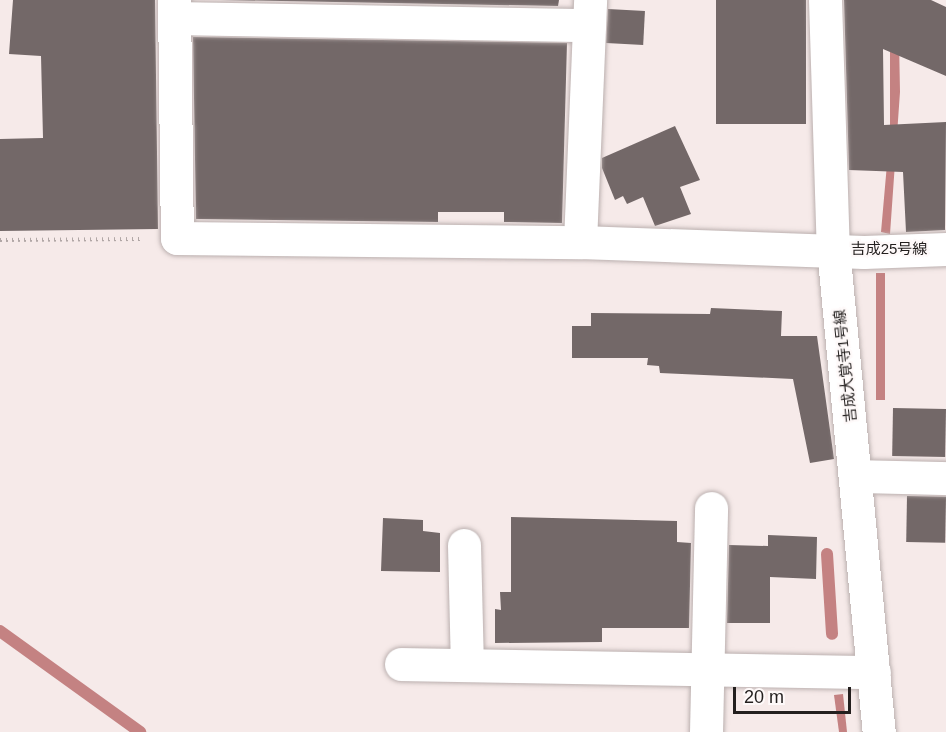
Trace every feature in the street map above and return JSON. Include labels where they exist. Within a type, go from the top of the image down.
[{"type":"street","name":"吉成大覚寺1号線","points":[[825,0],[833,248],[857,476],[879,732]]},
{"type":"street","points":[[177,238],[175,9],[589,13],[580,242]]},
{"type":"street","name":"吉成25号線","points":[[177,238],[580,242],[833,248],[864,252],[946,249]]},
{"type":"street","points":[[857,476],[946,478]]},
{"type":"street","points":[[706,732],[711,508]]},
{"type":"street","points":[[464,545],[467,665]]},
{"type":"street","points":[[401,664],[874,672]]},
{"type":"path","points":[[0,240],[177,238]]},
{"type":"shaded area","points":[[890,37],[899,39],[900,92],[890,234],[881,232],[890,130]]},
{"type":"shaded area","points":[[876,273],[885,273],[885,400],[876,400]]},
{"type":"shaded area","points":[[843,694],[847,732],[839,732],[834,695]]},
{"type":"building","points":[[13,0],[155,0],[158,229],[0,231],[0,139],[43,138],[41,56],[9,54]]},
{"type":"building","points":[[220,0],[559,0],[558,6]]},
{"type":"building","points":[[716,0],[806,0],[806,124],[716,124]]},
{"type":"building","points":[[844,0],[931,0],[946,7],[946,76],[883,49],[884,125],[946,122],[945,230],[906,232],[903,172],[849,170]]},
{"type":"building","points":[[608,9],[645,11],[643,45],[606,43]]},
{"type":"building","points":[[193,37],[567,43],[562,223],[504,222],[504,212],[438,212],[438,222],[196,219]]},
{"type":"building","points":[[675,126],[700,180],[680,187],[691,214],[655,226],[643,197],[627,204],[623,196],[615,200],[602,168],[602,158]]},
{"type":"building","points":[[711,308],[782,311],[781,336],[817,336],[834,459],[810,463],[793,379],[660,373],[659,366],[647,365],[648,358],[572,358],[572,326],[591,326],[591,313],[710,314]]},
{"type":"building","points":[[893,408],[946,409],[945,457],[892,456]]},
{"type":"building","points":[[907,496],[946,497],[945,543],[906,542]]},
{"type":"building","points":[[511,517],[677,521],[677,542],[691,543],[689,628],[602,628],[602,642],[495,643],[495,609],[501,610],[500,592],[511,592]]},
{"type":"building","points":[[383,518],[423,520],[423,531],[440,533],[440,572],[381,571]]},
{"type":"building","points":[[768,535],[817,537],[816,579],[770,577],[770,623],[727,623],[729,545],[768,546]]},
{"type":"waterway","points":[[827,554],[832,634]]},
{"type":"waterway","points":[[0,631],[140,732]]}]
